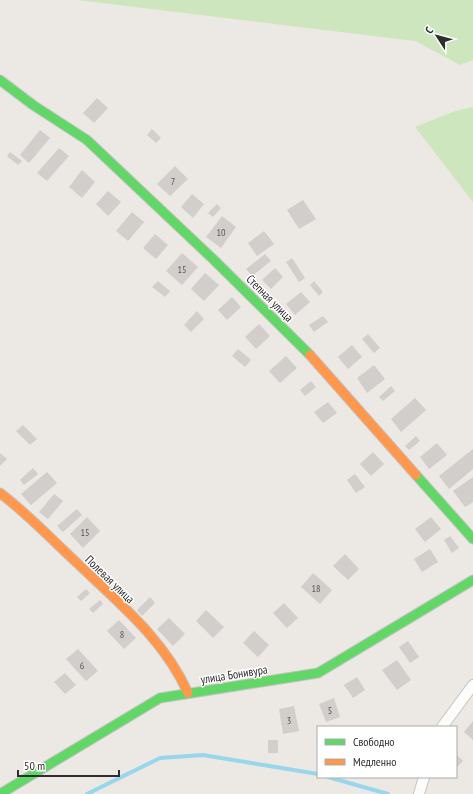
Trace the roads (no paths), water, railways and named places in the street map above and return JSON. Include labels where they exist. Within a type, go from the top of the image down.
[{"type":"street","name":"Степная улица","points":[[0,80],[87,140],[214,260],[296,340],[473,539]]},
{"type":"street","name":"Полевая улица","points":[[0,493],[58,545],[158,644],[183,678],[188,694]]},
{"type":"street","name":"улица Бонивура","points":[[0,794],[160,698],[318,673],[473,580]]},
{"type":"street","points":[[443,726],[473,685]]},
{"type":"street","points":[[419,794],[424,778]]},
{"type":"waterway","points":[[87,794],[160,758],[203,755],[317,774]]},
{"type":"waterway","points":[[332,778],[388,794]]}]
